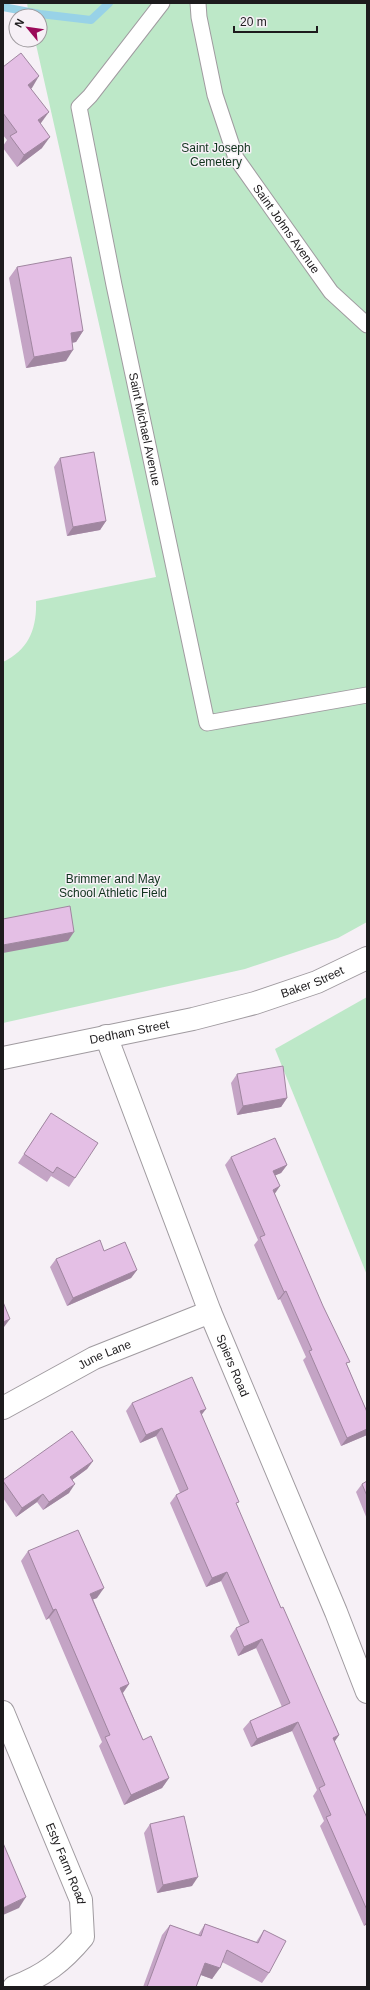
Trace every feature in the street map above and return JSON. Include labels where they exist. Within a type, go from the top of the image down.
[{"type":"street","name":"Baker Street","points":[[255,1003],[317,982],[367,958]]},
{"type":"street","name":"Dedham Street","points":[[3,1058],[193,1019],[255,1003]]},
{"type":"street","name":"Spiers Road","points":[[106,1036],[210,1312],[336,1612],[367,1692]]},
{"type":"street","name":"June Lane","points":[[3,1408],[94,1358],[210,1312]]},
{"type":"street","name":"Esty Farm Road","points":[[3,1712],[81,1900],[83,1937],[66,1957],[33,1980],[14,1987]]},
{"type":"lane","name":"Saint Michael Avenue","points":[[162,3],[79,108],[114,285],[207,723],[367,695]]},
{"type":"lane","name":"Saint Johns Avenue","points":[[198,3],[199,17],[215,95],[236,158],[331,292],[367,325]]},
{"type":"green space","name":"Saint Joseph Cemetery","points":[[27,3],[367,3],[367,922],[338,938],[245,969],[3,1023],[3,662],[19,651],[30,637],[35,620],[36,601],[156,577],[37,48],[48,48],[48,8],[28,8]]},
{"type":"green space","points":[[367,997],[367,1275],[275,1049]]},
{"type":"building","points":[[21,53],[39,76],[28,85],[49,112],[38,120],[50,137],[24,155],[10,136],[17,132],[3,113],[3,67]]},
{"type":"building","points":[[71,257],[83,331],[71,333],[73,350],[34,357],[17,267]]},
{"type":"building","points":[[94,452],[106,521],[73,527],[60,458]]},
{"type":"building","points":[[70,906],[74,932],[3,945],[3,919]]},
{"type":"building","points":[[283,1066],[287,1098],[243,1106],[237,1074]]},
{"type":"building","points":[[51,1113],[98,1143],[75,1178],[57,1167],[53,1173],[24,1154]]},
{"type":"building","points":[[275,1138],[287,1165],[273,1171],[280,1186],[273,1190],[323,1306],[350,1362],[346,1363],[367,1412],[367,1429],[347,1438],[309,1351],[312,1350],[260,1237],[265,1235],[231,1157]]},
{"type":"building","points":[[100,1240],[104,1251],[125,1242],[137,1270],[73,1298],[56,1259]]},
{"type":"building","points":[[3,1302],[10,1319],[3,1322]]},
{"type":"building","points":[[192,1377],[206,1409],[200,1411],[239,1502],[236,1503],[281,1608],[283,1607],[339,1735],[333,1738],[367,1818],[367,1910],[326,1817],[331,1815],[319,1788],[325,1785],[298,1722],[257,1739],[250,1721],[290,1703],[262,1639],[244,1647],[236,1628],[249,1622],[227,1572],[212,1578],[176,1495],[188,1489],[162,1428],[146,1435],[132,1403]]},
{"type":"building","points":[[72,1431],[93,1461],[70,1477],[75,1484],[49,1502],[43,1494],[22,1508],[3,1480]]},
{"type":"building","points":[[367,1481],[367,1496],[362,1484]]},
{"type":"building","points":[[78,1530],[104,1588],[90,1594],[129,1684],[120,1688],[143,1740],[151,1736],[169,1778],[131,1795],[105,1737],[110,1735],[56,1609],[53,1610],[28,1551]]},
{"type":"building","points":[[184,1816],[198,1877],[163,1885],[150,1824]]},
{"type":"building","points":[[3,1843],[26,1897],[3,1908]]},
{"type":"building","points":[[205,1924],[258,1943],[264,1930],[286,1941],[269,1973],[227,1950],[220,1968],[205,1963],[196,1987],[147,1987],[170,1925],[201,1936]]},
{"type":"waterway","points":[[3,7],[40,14],[91,20],[109,3]]},
{"type":"park label","name":"Brimmer and May School Athletic Field","points":[[113,886]]}]
